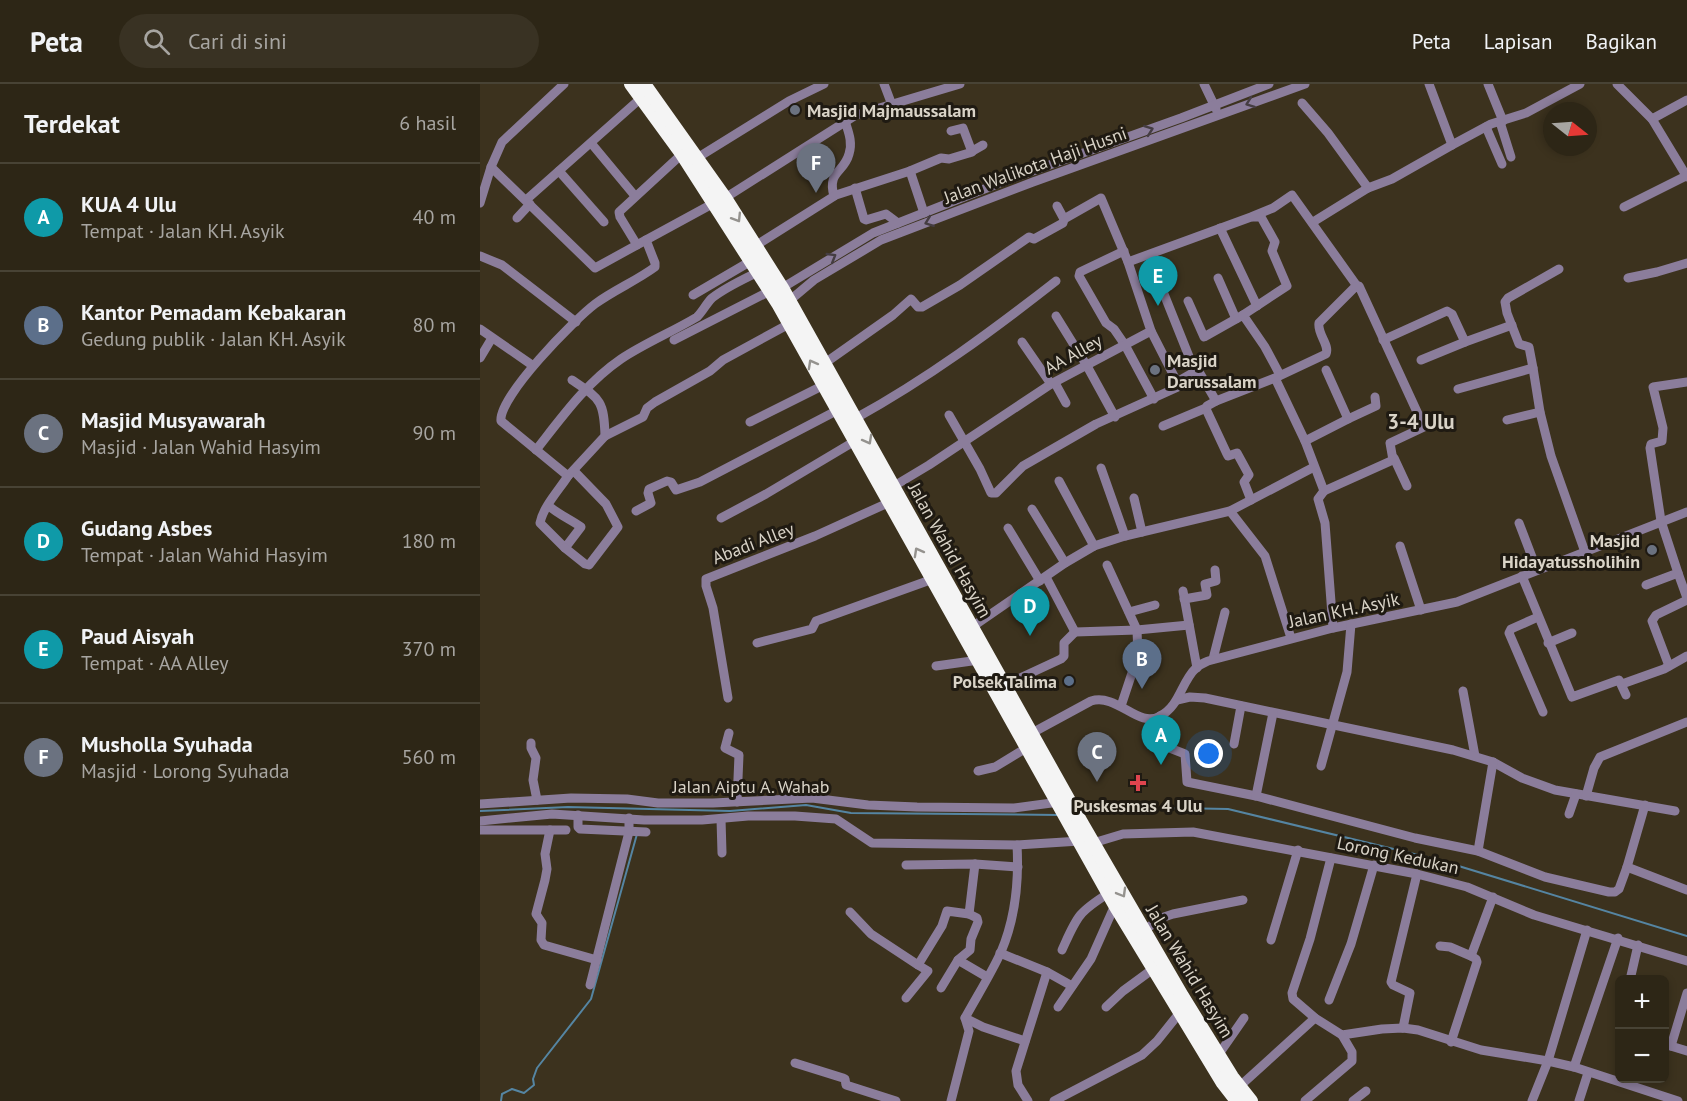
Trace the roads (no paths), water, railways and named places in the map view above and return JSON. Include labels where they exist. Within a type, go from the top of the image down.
[{"type":"highway","name":"Jalan Wahid Hasyim","points":[[631,84],[682,154],[755,246],[856,418],[890,502],[1028,747],[1144,930],[1219,1054],[1251,1101]]},
{"type":"highway","name":"Jalan Wahid Hasyim","points":[[644,84],[697,158],[755,266],[781,293],[789,324],[855,441],[894,486],[1032,733],[1063,802]]},
{"type":"highway","name":"Jalan Wahid Hasyim","points":[[1087,842],[1112,899],[1223,1083],[1237,1101]]},
{"type":"street","points":[[480,203],[498,148],[506,137],[564,84]]},
{"type":"street","points":[[884,84],[892,105]]},
{"type":"street","points":[[491,167],[596,269],[641,242],[720,201],[856,115],[958,84]]},
{"type":"street","points":[[1204,84],[1216,110]]},
{"type":"street","name":"Jalan Walikota Haji Husni","points":[[781,293],[814,280],[881,240],[1033,182],[1188,127],[1250,87],[1269,84]]},
{"type":"street","name":"Jalan Walikota Haji Husni","points":[[781,293],[851,245],[898,223],[1042,167],[1216,110],[1305,84]]},
{"type":"street","points":[[1429,84],[1452,145]]},
{"type":"street","points":[[1488,84],[1511,157]]},
{"type":"street","points":[[1313,222],[1368,188],[1392,179],[1486,127],[1526,113],[1580,84]]},
{"type":"street","points":[[1617,84],[1652,118],[1686,177],[1624,207]]},
{"type":"street","points":[[697,158],[818,85]]},
{"type":"street","points":[[517,218],[528,202],[559,171],[641,99]]},
{"type":"street","points":[[1652,118],[1687,100]]},
{"type":"street","points":[[1302,103],[1328,133],[1368,188]]},
{"type":"street","points":[[834,196],[833,177],[850,153],[850,139],[845,121]]},
{"type":"street","points":[[1486,127],[1502,164]]},
{"type":"street","points":[[951,130],[963,128],[972,152]]},
{"type":"street","points":[[591,142],[635,196]]},
{"type":"street","points":[[755,246],[834,196],[882,181],[941,158],[949,159],[972,152],[983,145]]},
{"type":"street","points":[[682,154],[618,214],[656,263],[655,267],[598,301],[532,365],[503,409],[501,421],[536,450],[571,473],[606,504],[618,527],[590,565],[585,564],[565,548],[540,523],[571,473],[605,436],[644,416],[647,408],[655,402],[710,371],[723,360],[789,324]]},
{"type":"street","points":[[559,171],[604,222]]},
{"type":"street","points":[[910,171],[924,213]]},
{"type":"street","points":[[855,188],[865,219],[885,213],[898,223]]},
{"type":"street","points":[[1128,262],[1251,217],[1273,208],[1292,195],[1360,288],[1424,428],[1390,443],[1407,486]]},
{"type":"street","points":[[825,363],[893,315],[911,299],[918,307],[922,307],[967,281],[1026,239],[1030,237],[1034,239],[1101,198],[1124,250],[1150,331],[1178,387],[1096,424],[1023,466],[996,493],[991,493],[949,415]]},
{"type":"street","points":[[1057,206],[1064,219]]},
{"type":"street","points":[[1188,301],[1204,337],[1287,286],[1272,251],[1275,242],[1261,217],[1251,217]]},
{"type":"street","points":[[1220,228],[1257,306]]},
{"type":"street","points":[[1124,250],[1078,274],[1106,323],[1125,345],[1154,399]]},
{"type":"street","points":[[480,256],[502,265],[576,322]]},
{"type":"street","points":[[1628,278],[1687,263]]},
{"type":"street","points":[[693,295],[755,266]]},
{"type":"street","points":[[536,450],[585,389],[621,359],[697,317],[710,301],[755,266]]},
{"type":"street","points":[[1559,269],[1506,299],[1507,313],[1520,344],[1529,347],[1540,412],[1551,456],[1585,552]]},
{"type":"street","points":[[1218,278],[1239,317],[1265,347],[1324,491]]},
{"type":"street","points":[[856,418],[891,399],[960,354],[1056,281]]},
{"type":"street","points":[[1160,284],[1187,352],[1216,401]]},
{"type":"street","points":[[1163,426],[1328,353],[1318,328],[1319,323],[1357,286]]},
{"type":"street","points":[[674,340],[781,293]]},
{"type":"street","points":[[1383,340],[1446,311],[1452,314],[1465,342]]},
{"type":"street","points":[[1056,316],[1115,417]]},
{"type":"street","points":[[1421,360],[1512,325]]},
{"type":"street","points":[[480,329],[532,365]]},
{"type":"street","name":"AA Alley","points":[[894,486],[1053,384],[1150,331]]},
{"type":"street","points":[[480,358],[492,338]]},
{"type":"street","points":[[1022,342],[1066,403]]},
{"type":"street","points":[[1458,389],[1533,368]]},
{"type":"street","points":[[1177,382],[1198,370]]},
{"type":"street","points":[[1326,370],[1348,419]]},
{"type":"street","points":[[572,380],[593,394],[603,407],[605,436]]},
{"type":"street","points":[[1669,666],[1653,620],[1656,615],[1687,599],[1685,582],[1678,573],[1661,521],[1650,446],[1662,441],[1663,430],[1653,387],[1687,382]]},
{"type":"street","points":[[750,422],[824,385]]},
{"type":"street","points":[[1305,441],[1376,406],[1375,397]]},
{"type":"street","points":[[1206,408],[1227,454],[1237,453],[1249,475],[1244,482],[1251,500]]},
{"type":"street","points":[[636,511],[651,503],[649,489],[667,481],[671,482],[676,490],[700,482],[838,410]]},
{"type":"street","points":[[1507,420],[1540,412]]},
{"type":"street","points":[[721,518],[855,441]]},
{"type":"street","points":[[1333,628],[1325,523],[1318,499],[1324,491],[1394,458]]},
{"type":"street","points":[[972,627],[1065,563],[1094,546],[1125,536],[1230,511],[1314,467]]},
{"type":"street","points":[[1101,468],[1125,536]]},
{"type":"street","points":[[1059,481],[1094,546]]},
{"type":"street","points":[[1134,498],[1142,532]]},
{"type":"street","name":"Abadi Alley","points":[[728,698],[706,579],[815,536],[890,502]]},
{"type":"street","points":[[549,506],[581,527],[565,548]]},
{"type":"street","points":[[1032,509],[1065,563]]},
{"type":"street","points":[[1230,511],[1264,556],[1291,638]]},
{"type":"street","name":"Jalan KH. Asyik","points":[[1197,668],[1214,659],[1291,638],[1456,602],[1687,512]]},
{"type":"street","points":[[1520,523],[1537,570]]},
{"type":"street","points":[[1008,528],[1043,579],[1075,633]]},
{"type":"street","points":[[1400,546],[1421,610]]},
{"type":"street","points":[[1107,566],[1137,630],[1138,655],[1121,706]]},
{"type":"street","points":[[1032,733],[1095,700],[1105,699],[1144,718],[1160,717],[1177,700],[1197,668],[1183,595],[1207,595],[1205,584],[1216,581],[1215,570]]},
{"type":"street","points":[[1646,585],[1678,573]]},
{"type":"street","points":[[1522,576],[1548,643],[1573,697],[1617,681],[1622,684],[1626,694]]},
{"type":"street","points":[[757,643],[812,629],[816,621],[933,579]]},
{"type":"street","points":[[1129,612],[1155,605]]},
{"type":"street","points":[[1214,659],[1225,612]]},
{"type":"street","points":[[1538,617],[1511,629],[1509,633],[1543,712]]},
{"type":"street","points":[[1321,766],[1347,672],[1351,624]]},
{"type":"street","points":[[1005,685],[1061,659],[1064,656],[1064,643],[1075,633],[1189,625]]},
{"type":"street","points":[[1548,643],[1572,633]]},
{"type":"street","points":[[1622,684],[1669,666],[1687,656]]},
{"type":"street","points":[[936,666],[979,660]]},
{"type":"street","points":[[1463,691],[1475,756]]},
{"type":"street","points":[[1177,700],[1190,697],[1205,698],[1475,756],[1540,785],[1575,794],[1675,811]]},
{"type":"street","points":[[1233,744],[1241,706]]},
{"type":"street","points":[[1256,796],[1273,713]]},
{"type":"street","points":[[1160,717],[1167,747],[1185,754],[1186,782],[1256,796],[1478,851],[1545,877],[1612,892],[1619,889],[1645,805]]},
{"type":"street","points":[[1586,796],[1599,757],[1687,722]]},
{"type":"street","points":[[729,733],[725,748],[739,755],[737,802]]},
{"type":"street","points":[[531,743],[531,750],[536,758],[533,782],[537,800]]},
{"type":"street","points":[[978,771],[995,767],[1028,747]]},
{"type":"street","points":[[1478,851],[1492,762]]},
{"type":"street","points":[[1569,814],[1575,794]]},
{"type":"street","name":"Jalan Aiptu A. Wahab","points":[[486,804],[571,798],[627,799],[658,803],[812,798],[868,805],[1014,808],[1063,802]]},
{"type":"street","points":[[486,804],[488,822]]},
{"type":"street","name":"Lorong Kedukan","points":[[488,822],[552,814],[644,820],[825,817],[841,822],[872,843],[1017,845],[1087,842],[1123,834],[1192,832],[1374,865],[1467,887],[1534,915],[1618,938],[1687,961]]},
{"type":"street","points":[[578,815],[580,829],[636,832]]},
{"type":"street","points":[[590,985],[636,832],[631,819]]},
{"type":"street","points":[[721,819],[722,853]]},
{"type":"street","points":[[480,830],[488,822]]},
{"type":"street","points":[[488,822],[566,830]]},
{"type":"street","points":[[550,830],[544,856],[547,872],[536,914],[542,923],[542,942],[544,945],[597,960]]},
{"type":"street","points":[[951,1101],[969,1031],[965,1018],[1000,953],[1011,918],[1018,867],[1017,845]]},
{"type":"street","points":[[1271,940],[1298,850]]},
{"type":"street","points":[[1305,1101],[1352,1061],[1352,1052],[1342,1035],[1315,1018],[1293,999],[1292,993],[1310,939],[1331,858]]},
{"type":"street","points":[[906,865],[975,864],[1018,867]]},
{"type":"street","points":[[969,914],[975,864]]},
{"type":"street","points":[[1329,1000],[1351,944],[1374,865]]},
{"type":"street","points":[[1627,867],[1687,890]]},
{"type":"street","points":[[1403,1028],[1410,993],[1391,982],[1417,874]]},
{"type":"street","points":[[1471,956],[1493,897]]},
{"type":"street","points":[[1062,950],[1077,917],[1086,907],[1112,899]]},
{"type":"street","points":[[1058,1007],[1090,959],[1112,899]]},
{"type":"street","points":[[1144,930],[1173,914],[1242,900]]},
{"type":"street","points":[[850,912],[858,923],[871,934],[918,965],[928,971],[943,984],[958,960],[970,950],[971,939],[978,922],[977,918],[969,914],[947,911],[942,926],[918,965]]},
{"type":"street","points":[[1532,1101],[1548,1060],[1587,930]]},
{"type":"street","points":[[1574,1067],[1618,938]]},
{"type":"street","points":[[1631,975],[1638,945]]},
{"type":"street","points":[[1440,946],[1449,947],[1477,959],[1451,1042]]},
{"type":"street","points":[[1000,953],[1047,972],[1072,986]]},
{"type":"street","points":[[958,960],[987,977]]},
{"type":"street","points":[[1106,1007],[1153,969]]},
{"type":"street","points":[[906,998],[928,971]]},
{"type":"street","points":[[1028,1101],[1015,1076],[1047,972]]},
{"type":"street","points":[[1669,1043],[1685,1006],[1687,993]]},
{"type":"street","points":[[1054,1101],[1142,1055],[1157,1041],[1181,1011]]},
{"type":"street","points":[[965,1018],[982,1027],[1025,1041]]},
{"type":"street","points":[[1219,1054],[1244,1018]]},
{"type":"street","points":[[1240,1086],[1315,1018]]},
{"type":"street","points":[[1342,1035],[1382,1029],[1418,1030],[1481,1050],[1548,1060],[1574,1067],[1649,1097],[1678,1101]]},
{"type":"street","points":[[1669,1045],[1687,1051]]},
{"type":"street","points":[[795,1063],[843,1078],[846,1085],[896,1101]]},
{"type":"street","points":[[1579,1101],[1588,1073]]},
{"type":"street","points":[[1353,1101],[1366,1091]]},
{"type":"waterway","points":[[480,811],[568,807],[730,811],[806,805],[851,813],[1058,815]]},
{"type":"waterway","points":[[1082,813],[1173,808],[1228,809],[1439,860],[1687,936]]},
{"type":"waterway","points":[[501,1101],[502,1094],[512,1089],[524,1093],[534,1085],[533,1079],[537,1068],[591,999],[637,834]]},
{"type":"place","name":"Masjid Majmaussalam","points":[[795,110]]},
{"type":"place","name":"Musholla Syuhada","points":[[816,193]]},
{"type":"place","name":"Paud Aisyah","points":[[1158,306]]},
{"type":"place","name":"Masjid Darussalam","points":[[1155,370]]},
{"type":"place","name":"Masjid Hidayatussholihin","points":[[1652,550]]},
{"type":"place","name":"Gudang Asbes","points":[[1030,636]]},
{"type":"place","name":"Polsek Talima","points":[[1069,681]]},
{"type":"place","name":"Kantor Pemadam Kebakaran","points":[[1142,689]]},
{"type":"place","name":"KUA 4 Ulu","points":[[1161,765]]},
{"type":"place","name":"Masjid Musyawarah","points":[[1097,782]]},
{"type":"place","name":"Puskesmas 4 Ulu","points":[[1138,783]]},
{"type":"district","name":"3-4 Ulu","points":[[1421,421]]}]
